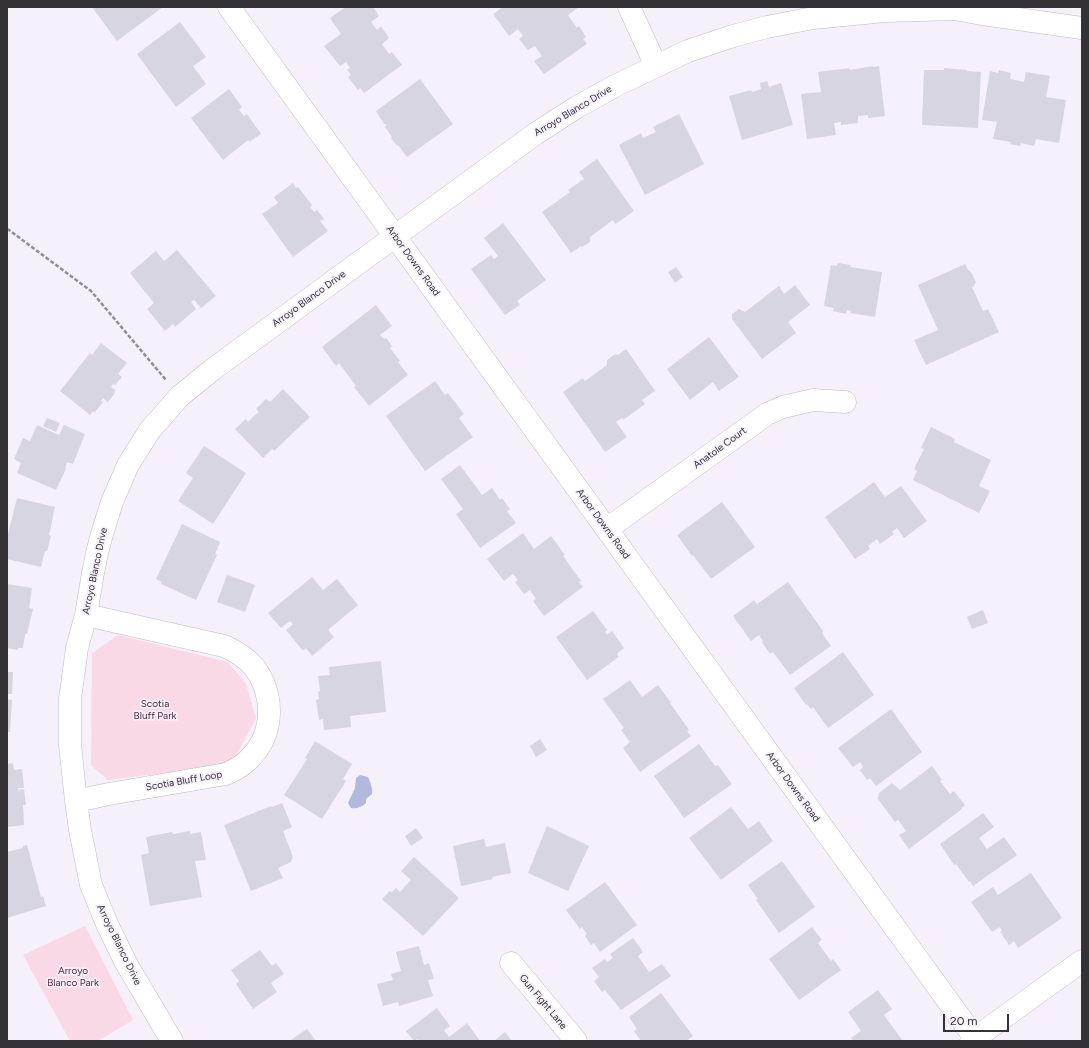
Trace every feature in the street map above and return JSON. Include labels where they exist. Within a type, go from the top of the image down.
[{"type":"street","name":"Arbor Downs Road","points":[[229,7],[607,529],[974,1040]]},
{"type":"street","points":[[629,7],[656,66]]},
{"type":"street","name":"Arroyo Blanco Drive","points":[[172,1041],[126,963],[107,924],[91,885],[76,801],[70,745],[70,699],[77,648],[86,615],[97,553],[112,502],[128,465],[150,430],[180,396],[212,370],[535,134],[604,92],[688,51],[733,36],[767,27],[813,18],[885,11],[955,8],[982,14],[1082,28]]},
{"type":"street","name":"Anatole Court","points":[[607,529],[767,414],[783,407],[814,400],[846,402]]},
{"type":"street","name":"Scotia Bluff Loop","points":[[76,801],[226,774],[236,770],[251,757],[263,741],[269,722],[269,702],[264,682],[253,666],[238,653],[224,646],[86,615]]},
{"type":"street","points":[[974,1040],[1082,961]]},
{"type":"street","name":"Gun Fight Lane","points":[[510,964],[576,1041]]},
{"type":"path","points":[[7,229],[91,291],[167,381]]},
{"type":"green space","name":"Scotia Bluff Park","points":[[118,635],[228,662],[246,684],[256,718],[236,756],[218,766],[108,780],[91,765],[92,653]]},
{"type":"green space","name":"Arroyo Blanco Park","points":[[85,926],[133,1020],[98,1041],[70,1041],[23,955]]},
{"type":"water","points":[[360,775],[368,777],[372,787],[372,794],[366,799],[366,803],[363,806],[351,808],[348,803],[355,788],[356,778]]},
{"type":"building","points":[[92,7],[163,7],[117,41]]},
{"type":"building","points":[[346,7],[373,7],[379,16],[371,22],[377,30],[381,26],[389,38],[382,44],[389,54],[392,52],[402,65],[364,93],[360,88],[358,90],[348,77],[351,75],[347,70],[350,68],[346,62],[340,66],[324,46],[341,34],[330,18]]},
{"type":"building","points":[[503,7],[579,7],[568,15],[577,28],[579,26],[586,37],[583,39],[587,44],[544,74],[534,61],[542,56],[535,46],[528,50],[519,39],[523,36],[518,29],[509,36],[493,14]]},
{"type":"building","points":[[180,22],[206,57],[193,66],[206,84],[176,107],[137,54]]},
{"type":"building","points":[[879,66],[885,116],[868,118],[868,115],[858,116],[858,123],[841,125],[841,122],[834,123],[836,135],[807,139],[801,94],[821,92],[818,72],[849,68],[850,70]]},
{"type":"building","points":[[944,68],[981,72],[978,128],[922,125],[924,70],[944,70]]},
{"type":"building","points":[[999,70],[1011,73],[1010,79],[1024,82],[1026,72],[1050,76],[1046,97],[1066,100],[1059,143],[1036,139],[1034,146],[1021,143],[1020,146],[1010,144],[1011,142],[993,139],[997,122],[982,120],[990,71],[998,73]]},
{"type":"building","points":[[420,79],[453,124],[407,157],[391,138],[392,137],[385,127],[387,125],[384,124],[376,111]]},
{"type":"building","points":[[767,81],[769,87],[781,83],[793,125],[742,140],[729,96],[761,89],[760,83]]},
{"type":"building","points":[[229,89],[242,107],[239,110],[244,116],[247,114],[261,134],[249,142],[248,140],[223,160],[191,118]]},
{"type":"building","points":[[679,114],[704,164],[645,195],[619,145],[641,133],[643,138],[656,132],[653,127]]},
{"type":"building","points":[[597,159],[634,211],[615,224],[613,220],[590,237],[590,242],[571,253],[542,212],[570,192],[568,190],[584,179],[579,172]]},
{"type":"building","points":[[293,183],[312,205],[310,207],[314,212],[317,210],[324,219],[320,221],[328,231],[293,257],[262,214],[278,203],[274,197]]},
{"type":"building","points":[[503,223],[546,280],[517,301],[520,305],[505,315],[471,269],[491,255],[494,259],[498,256],[484,238]]},
{"type":"building","points":[[177,250],[216,296],[201,308],[194,300],[191,302],[196,309],[175,327],[173,324],[165,331],[147,309],[154,303],[130,273],[156,251],[164,261]]},
{"type":"building","points":[[838,263],[851,265],[850,267],[882,272],[875,317],[850,313],[851,311],[847,310],[846,314],[833,311],[834,308],[824,306],[831,265],[837,266]]},
{"type":"building","points":[[965,264],[976,282],[972,287],[983,311],[988,309],[999,332],[926,365],[914,340],[938,330],[918,285]]},
{"type":"building","points":[[676,267],[683,277],[675,283],[668,272]]},
{"type":"building","points":[[795,285],[810,305],[788,322],[796,333],[762,359],[732,319],[732,314],[739,309],[745,312],[779,286],[784,294]]},
{"type":"building","points":[[376,305],[392,326],[380,335],[384,339],[386,338],[392,346],[390,348],[408,375],[369,406],[354,387],[356,386],[339,363],[336,366],[322,347]]},
{"type":"building","points":[[709,337],[739,377],[719,391],[713,382],[690,400],[667,369]]},
{"type":"building","points":[[101,343],[127,363],[118,374],[122,377],[115,385],[113,384],[111,387],[116,390],[114,392],[115,393],[108,402],[103,398],[101,401],[103,402],[95,412],[93,411],[90,415],[60,391],[90,353],[92,355]]},
{"type":"building","points":[[626,349],[655,391],[642,400],[645,404],[623,420],[622,418],[616,422],[627,437],[605,452],[563,392],[583,378],[585,381],[607,365],[607,360]]},
{"type":"building","points":[[435,381],[445,395],[448,393],[464,414],[459,418],[473,437],[425,471],[386,416]]},
{"type":"building","points":[[283,389],[310,417],[274,451],[272,449],[263,458],[235,429],[246,419],[248,422],[259,412],[256,409],[266,399],[270,402]]},
{"type":"building","points":[[47,418],[60,423],[56,432],[43,426]]},
{"type":"building","points":[[37,425],[59,435],[64,425],[85,434],[73,464],[67,462],[66,469],[56,490],[17,473],[21,463],[14,459],[23,438],[30,441]]},
{"type":"building","points":[[931,427],[955,439],[954,442],[991,460],[979,486],[990,491],[979,513],[913,480],[917,471],[914,469],[924,449],[921,448]]},
{"type":"building","points":[[204,446],[246,473],[213,524],[178,501],[193,478],[186,473]]},
{"type":"building","points":[[460,465],[482,495],[492,488],[500,500],[502,498],[510,509],[507,511],[516,523],[480,548],[456,514],[463,509],[441,479]]},
{"type":"building","points":[[874,482],[885,497],[901,486],[927,521],[904,538],[897,528],[892,532],[894,534],[880,544],[877,539],[868,546],[870,549],[855,559],[825,517]]},
{"type":"building","points":[[17,498],[55,507],[49,535],[51,536],[41,567],[7,559],[7,538]]},
{"type":"building","points":[[722,502],[755,547],[711,579],[677,535]]},
{"type":"building","points":[[182,524],[220,542],[215,554],[217,555],[196,600],[161,584],[162,582],[156,579]]},
{"type":"building","points":[[523,533],[534,549],[551,536],[565,555],[563,556],[581,581],[579,582],[583,587],[544,616],[533,601],[536,599],[530,590],[524,594],[515,582],[518,580],[513,574],[504,581],[487,559]]},
{"type":"building","points":[[227,575],[255,585],[245,612],[217,602]]},
{"type":"building","points":[[312,577],[323,590],[337,579],[358,605],[328,630],[334,637],[312,656],[306,648],[303,651],[286,630],[293,624],[290,621],[281,628],[268,613]]},
{"type":"building","points":[[788,582],[823,631],[822,633],[831,646],[790,675],[773,652],[770,654],[759,635],[751,641],[733,616],[754,600],[757,604]]},
{"type":"building","points":[[7,584],[32,588],[29,608],[33,609],[27,634],[25,634],[23,648],[18,648],[17,650],[7,648]]},
{"type":"building","points":[[983,610],[988,623],[972,629],[967,617]]},
{"type":"building","points":[[593,611],[607,630],[605,632],[607,635],[612,631],[624,648],[617,654],[619,657],[587,680],[556,637]]},
{"type":"building","points":[[843,652],[874,695],[828,728],[813,707],[811,709],[807,704],[806,705],[794,688]]},
{"type":"building","points":[[381,661],[386,712],[350,716],[351,727],[324,730],[323,719],[319,720],[316,700],[319,699],[318,691],[320,691],[318,676],[330,675],[329,667]]},
{"type":"building","points":[[7,672],[13,672],[12,694],[7,694]]},
{"type":"building","points":[[630,680],[642,697],[658,685],[689,730],[687,731],[691,736],[640,772],[623,748],[630,742],[621,730],[624,728],[603,699]]},
{"type":"building","points":[[7,699],[12,700],[10,732],[7,732]]},
{"type":"building","points":[[891,709],[922,752],[876,786],[870,778],[867,780],[860,770],[863,767],[860,762],[853,767],[838,748]]},
{"type":"building","points":[[540,739],[547,750],[536,757],[530,746]]},
{"type":"building","points":[[315,741],[352,764],[343,779],[346,781],[322,819],[284,795],[307,759],[305,758]]},
{"type":"building","points":[[699,744],[715,766],[718,765],[732,784],[684,818],[654,776]]},
{"type":"building","points":[[13,763],[14,770],[22,769],[24,788],[18,788],[18,790],[24,789],[26,805],[23,805],[24,825],[7,827],[7,764]]},
{"type":"building","points":[[932,766],[942,780],[940,781],[950,794],[954,791],[965,805],[961,808],[962,809],[909,849],[899,835],[906,831],[898,820],[895,822],[878,799],[879,793],[892,783],[900,790]]},
{"type":"building","points":[[282,803],[292,827],[283,831],[293,857],[291,862],[278,868],[283,878],[251,891],[224,825]]},
{"type":"building","points":[[731,807],[748,829],[759,821],[773,841],[721,880],[689,838]]},
{"type":"building","points":[[983,813],[994,827],[979,838],[987,849],[1004,837],[1017,855],[973,886],[956,864],[954,865],[940,844]]},
{"type":"building","points":[[547,826],[589,846],[568,891],[528,873]]},
{"type":"building","points":[[416,828],[423,838],[411,846],[405,836]]},
{"type":"building","points":[[190,831],[190,834],[201,832],[206,860],[195,861],[202,897],[150,906],[141,855],[149,853],[146,837],[172,832],[173,834]]},
{"type":"building","points":[[484,839],[486,847],[505,843],[511,873],[492,877],[493,879],[461,886],[453,846]]},
{"type":"building","points":[[27,845],[41,897],[43,896],[46,906],[7,918],[7,852],[23,848],[23,846]]},
{"type":"building","points":[[414,857],[459,898],[423,936],[382,899],[390,891],[392,892],[396,888],[400,892],[411,880],[401,871]]},
{"type":"building","points":[[782,861],[815,907],[779,933],[756,900],[758,899],[748,885]]},
{"type":"building","points":[[1031,873],[1062,918],[1018,948],[1014,941],[1009,945],[1000,932],[1002,931],[1000,927],[992,932],[971,902],[993,887],[998,895]]},
{"type":"building","points":[[605,882],[637,925],[600,952],[594,943],[591,945],[585,936],[587,934],[582,927],[580,929],[566,910]]},
{"type":"building","points":[[812,927],[822,940],[818,943],[831,961],[833,959],[841,970],[799,1000],[769,959]]},
{"type":"building","points":[[633,938],[643,952],[638,956],[649,972],[662,964],[671,976],[621,1010],[605,990],[602,992],[594,981],[599,977],[592,968],[605,959],[607,962],[613,958],[610,954]]},
{"type":"building","points":[[419,946],[424,965],[429,963],[434,979],[428,980],[433,996],[399,1006],[398,1002],[383,1006],[377,984],[393,980],[391,974],[401,971],[396,952]]},
{"type":"building","points":[[260,950],[272,966],[276,963],[284,974],[271,983],[277,992],[253,1009],[236,984],[239,981],[231,970]]},
{"type":"building","points":[[878,990],[892,1009],[884,1015],[903,1041],[853,1041],[851,1038],[861,1031],[848,1012]]},
{"type":"building","points":[[661,993],[693,1036],[686,1041],[641,1041],[634,1031],[637,1029],[629,1017]]},
{"type":"building","points":[[437,1008],[450,1026],[444,1030],[449,1037],[467,1023],[480,1041],[419,1041],[418,1039],[414,1041],[406,1031]]},
{"type":"building","points":[[307,1029],[316,1041],[289,1041]]},
{"type":"building","points":[[505,1032],[512,1041],[494,1041]]}]
